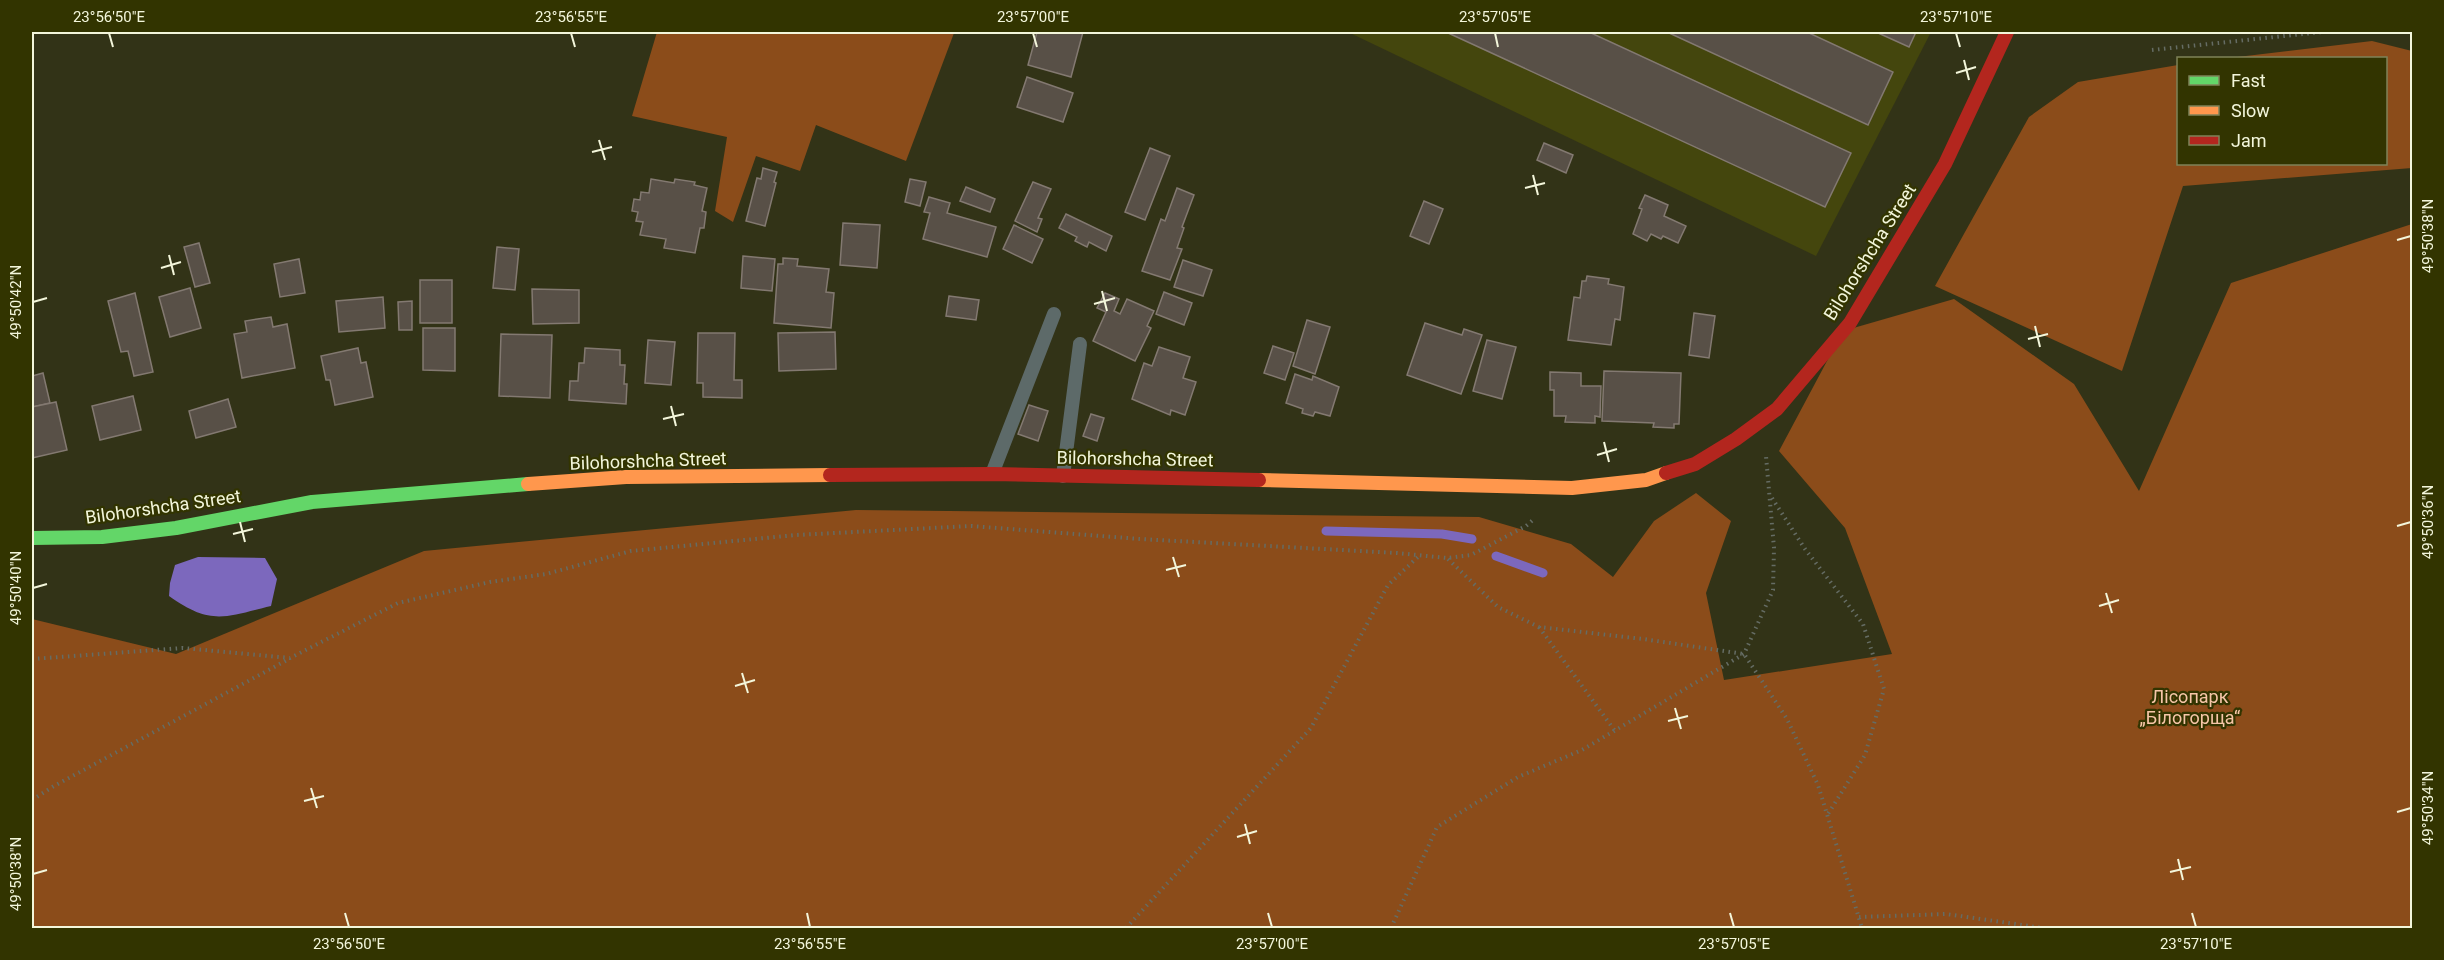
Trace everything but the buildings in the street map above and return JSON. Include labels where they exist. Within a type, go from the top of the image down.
[{"type":"street","name":"Bilohorshcha Street","points":[[32,538],[102,537],[176,528],[312,502],[460,488],[626,477],[992,474],[1572,488],[1646,480],[1695,464],[1736,440],[1778,409],[1850,323],[1945,164],[2007,33]]},
{"type":"lane","points":[[992,474],[1054,314]]},
{"type":"lane","points":[[1064,476],[1080,344]]},
{"type":"path","points":[[2152,50],[2322,32]]},
{"type":"path","points":[[1391,928],[1437,827],[1518,777],[1582,750],[1744,654],[1773,590],[1774,548],[1771,496],[1765,461],[1768,451]]},
{"type":"path","points":[[1771,496],[1805,549],[1863,624],[1884,689],[1865,755],[1828,815]]},
{"type":"path","points":[[32,800],[291,658],[398,603],[490,582],[546,574],[631,551],[796,536],[971,526],[1447,558],[1472,555],[1526,526],[1535,518]]},
{"type":"path","points":[[1126,928],[1311,728],[1388,585],[1419,555]]},
{"type":"path","points":[[1447,558],[1498,607],[1539,627],[1744,654],[1787,719],[1818,785],[1862,928]]},
{"type":"path","points":[[1539,627],[1615,731]]},
{"type":"path","points":[[32,659],[183,648],[291,658]]},
{"type":"path","points":[[1859,917],[1946,914],[2043,928]]},
{"type":"shaded area","points":[[1348,32],[1931,32],[1816,256]]},
{"type":"shaded area","points":[[198,557],[265,558],[277,579],[271,606],[230,616],[218,616],[196,612],[169,596],[175,565]]},
{"type":"green space","points":[[657,32],[954,33],[906,161],[816,125],[800,171],[756,156],[733,222],[715,211],[727,137],[632,116]]},
{"type":"green space","points":[[2372,41],[2412,51],[2412,168],[2183,186],[2122,371],[1935,286],[2029,117],[2078,82],[2177,65],[2177,165],[2387,165],[2387,57],[2237,57]]},
{"type":"green space","name":"Лісопарк „Білогорща“","points":[[2412,224],[2412,928],[32,928],[32,619],[176,654],[424,551],[856,510],[1479,517],[1571,544],[1613,577],[1654,521],[1696,493],[1731,521],[1706,593],[1724,680],[1892,654],[1845,528],[1779,451],[1843,331],[1954,299],[2074,384],[2139,491],[2231,283]]},
{"type":"waterway","points":[[1326,531],[1442,534],[1472,539]]},
{"type":"waterway","points":[[1496,556],[1543,573]]},
{"type":"traffic: fast","points":[[32,538],[102,537],[176,528],[312,502],[528,484]]},
{"type":"traffic: slow","points":[[1259,480],[1572,488],[1646,480],[1666,473]]},
{"type":"traffic: slow","points":[[528,484],[626,477],[830,475]]},
{"type":"traffic: jam","points":[[1666,473],[1695,464],[1736,439],[1777,409],[1850,323],[1945,164],[2007,32]]},
{"type":"traffic: jam","points":[[830,475],[992,474],[1259,480]]}]
